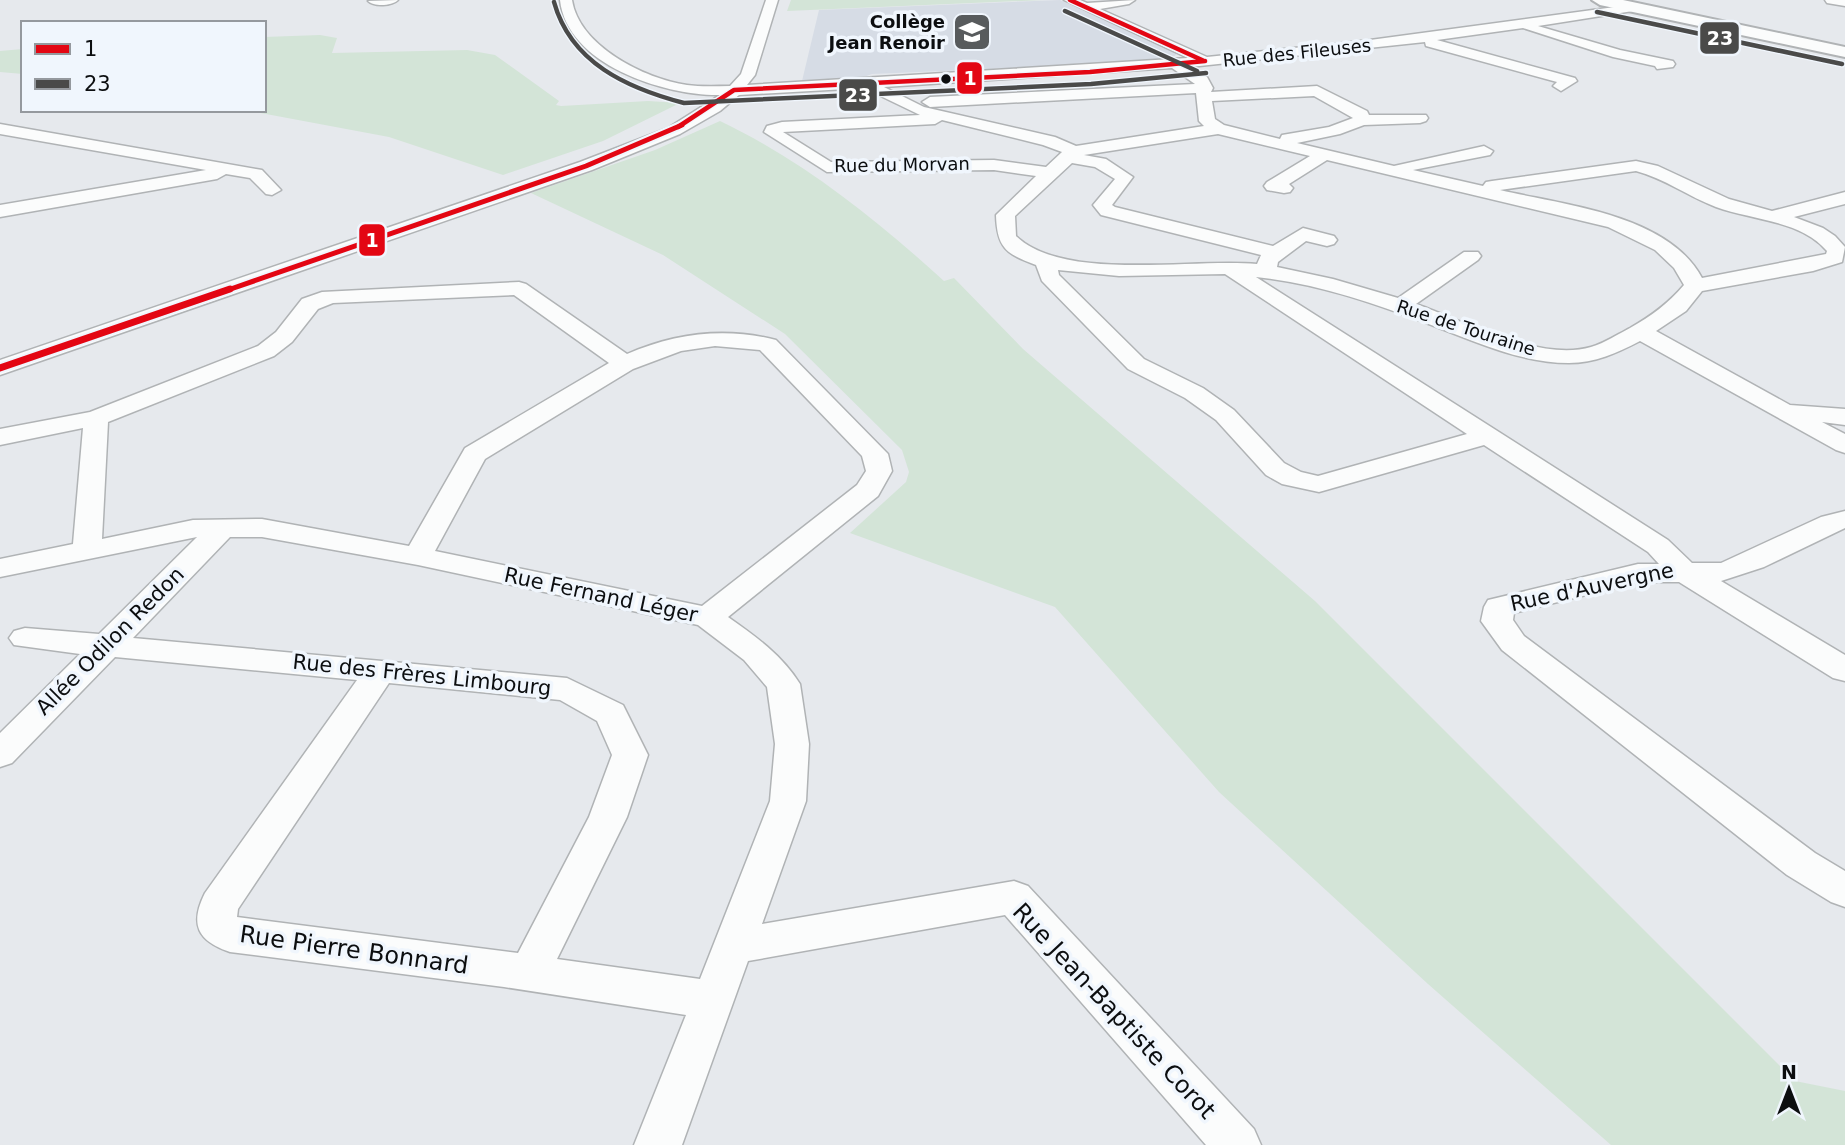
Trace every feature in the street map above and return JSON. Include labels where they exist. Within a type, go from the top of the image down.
[{"type":"main road","points":[[1600,0],[1845,52]]},
{"type":"street","points":[[374,1],[392,0]]},
{"type":"street","name":"Rue des Fileuses","points":[[566,0],[570,14],[590,45],[677,90],[734,90],[1090,72],[1419,40],[1633,7]]},
{"type":"street","points":[[0,368],[586,166],[673,130],[698,117],[734,90],[748,75],[772,0]]},
{"type":"street","points":[[1070,0],[1205,61]]},
{"type":"street","points":[[1086,7],[1129,0]]},
{"type":"street","points":[[1831,0],[1845,2]]},
{"type":"street","name":"Rue des Fileuses","points":[[1522,26],[1618,54],[1668,64],[1662,66]]},
{"type":"street","points":[[1419,40],[1570,81],[1561,86]]},
{"type":"street","points":[[1175,64],[1202,80],[1207,121],[1218,129]]},
{"type":"street","points":[[867,83],[919,110],[1049,141],[1072,154],[1100,163],[1124,177],[1124,181],[1102,205],[1108,211],[1271,262],[1303,234],[1327,240]]},
{"type":"street","points":[[905,103],[1317,90],[1340,87]]},
{"type":"street","points":[[1317,90],[1361,114],[1361,120]]},
{"type":"street","name":"Rue du Morvan","points":[[946,117],[923,121],[782,127],[773,129],[772,132],[827,167],[994,164],[1051,173]]},
{"type":"street","points":[[1273,141],[1325,134],[1361,120],[1420,118]]},
{"type":"street","points":[[0,129],[256,174],[272,190]]},
{"type":"street","points":[[1072,154],[1218,129],[1273,141],[1325,154],[1470,188],[1587,215],[1637,232],[1669,251],[1687,267],[1695,286],[1813,265],[1835,258],[1837,250],[1833,242],[1811,230],[1746,212],[1652,170],[1636,166],[1470,188]]},
{"type":"street","points":[[1390,169],[1484,152]]},
{"type":"street","name":"Rue de Touraine","points":[[1072,154],[1004,215],[1002,224],[1010,243],[1045,262],[1098,270],[1227,267],[1271,262],[1509,345],[1558,356],[1594,354],[1639,331],[1677,307],[1695,286]]},
{"type":"street","points":[[1284,188],[1273,186],[1325,154]]},
{"type":"street","points":[[136,188],[166,158]]},
{"type":"street","points":[[0,211],[236,170]]},
{"type":"street","points":[[1770,217],[1845,198]]},
{"type":"street","points":[[1400,306],[1471,256]]},
{"type":"street","points":[[1045,262],[1049,277],[1136,364],[1194,393],[1225,415],[1275,469],[1293,478],[1319,484],[1487,436]]},
{"type":"street","name":"Rue d'Auvergne","points":[[1227,267],[1658,546],[1683,571]]},
{"type":"street","points":[[0,436],[96,418],[266,351],[284,337],[310,304],[330,297],[519,288],[625,364]]},
{"type":"street","points":[[1639,331],[1845,445]]},
{"type":"street","points":[[418,556],[474,454],[644,354],[723,337],[750,338],[768,345],[875,454],[879,471],[868,490],[708,617]]},
{"type":"street","points":[[1781,409],[1845,417]]},
{"type":"street","points":[[87,550],[96,418]]},
{"type":"street","points":[[1683,571],[1724,572],[1845,519]]},
{"type":"street","name":"Rue Fernand Léger","points":[[0,568],[192,529],[262,528],[418,556],[708,617],[755,652],[783,684],[792,744],[788,801],[658,1145]]},
{"type":"street","name":"Allée Odilon Redon","points":[[0,754],[222,529]]},
{"type":"street","points":[[1683,571],[1845,670]]},
{"type":"street","name":"Rue d'Auvergne","points":[[1683,571],[1638,573],[1499,607],[1497,621],[1513,643],[1801,864],[1845,891]]},
{"type":"street","name":"Rue des Frères Limbourg","points":[[25,638],[567,689],[611,713],[630,755],[608,817],[529,972]]},
{"type":"street","name":"Rue Pierre Bonnard","points":[[381,670],[219,905],[216,924],[230,935],[529,972],[713,1000]]},
{"type":"street","name":"Rue Jean-Baptiste Corot","points":[[734,946],[1014,897],[1237,1145]]},
{"type":"shaded area","name":"Collège Jean Renoir","points":[[1060,0],[1178,53],[1172,58],[1104,64],[872,74],[861,78],[802,81],[819,10]]},
{"type":"green space","points":[[791,0],[1043,0],[787,11]]},
{"type":"green space","points":[[320,35],[337,38],[332,53],[467,50],[495,55],[559,101],[556,105],[561,106],[648,101],[680,103],[603,141],[503,175],[389,137],[256,112],[266,112],[266,37]]},
{"type":"green space","points":[[21,49],[21,74],[0,72],[0,51]]},
{"type":"green space","points":[[720,121],[780,154],[838,193],[944,281],[954,278],[1023,349],[1315,601],[1795,1081],[1845,1091],[1845,1145],[1611,1145],[1428,984],[1219,792],[1055,607],[850,533],[906,482],[909,472],[902,450],[785,334],[663,255],[531,193],[655,150]]},
{"type":"transit line","name":"1","points":[[1070,0],[1202,60]]},
{"type":"transit line","name":"23","points":[[554,2],[560,22],[570,40],[603,70],[644,91],[684,103],[1091,84],[1206,73]]},
{"type":"transit line","name":"23","points":[[1065,11],[1197,71]]},
{"type":"transit line","name":"23","points":[[1597,12],[1842,64]]},
{"type":"transit line","name":"1","points":[[734,90],[1090,72],[1205,61]]},
{"type":"transit line","name":"1","points":[[0,368],[586,166],[682,125],[734,90]]},
{"type":"place","name":"Collège Jean Renoir","points":[[972,32]]}]
